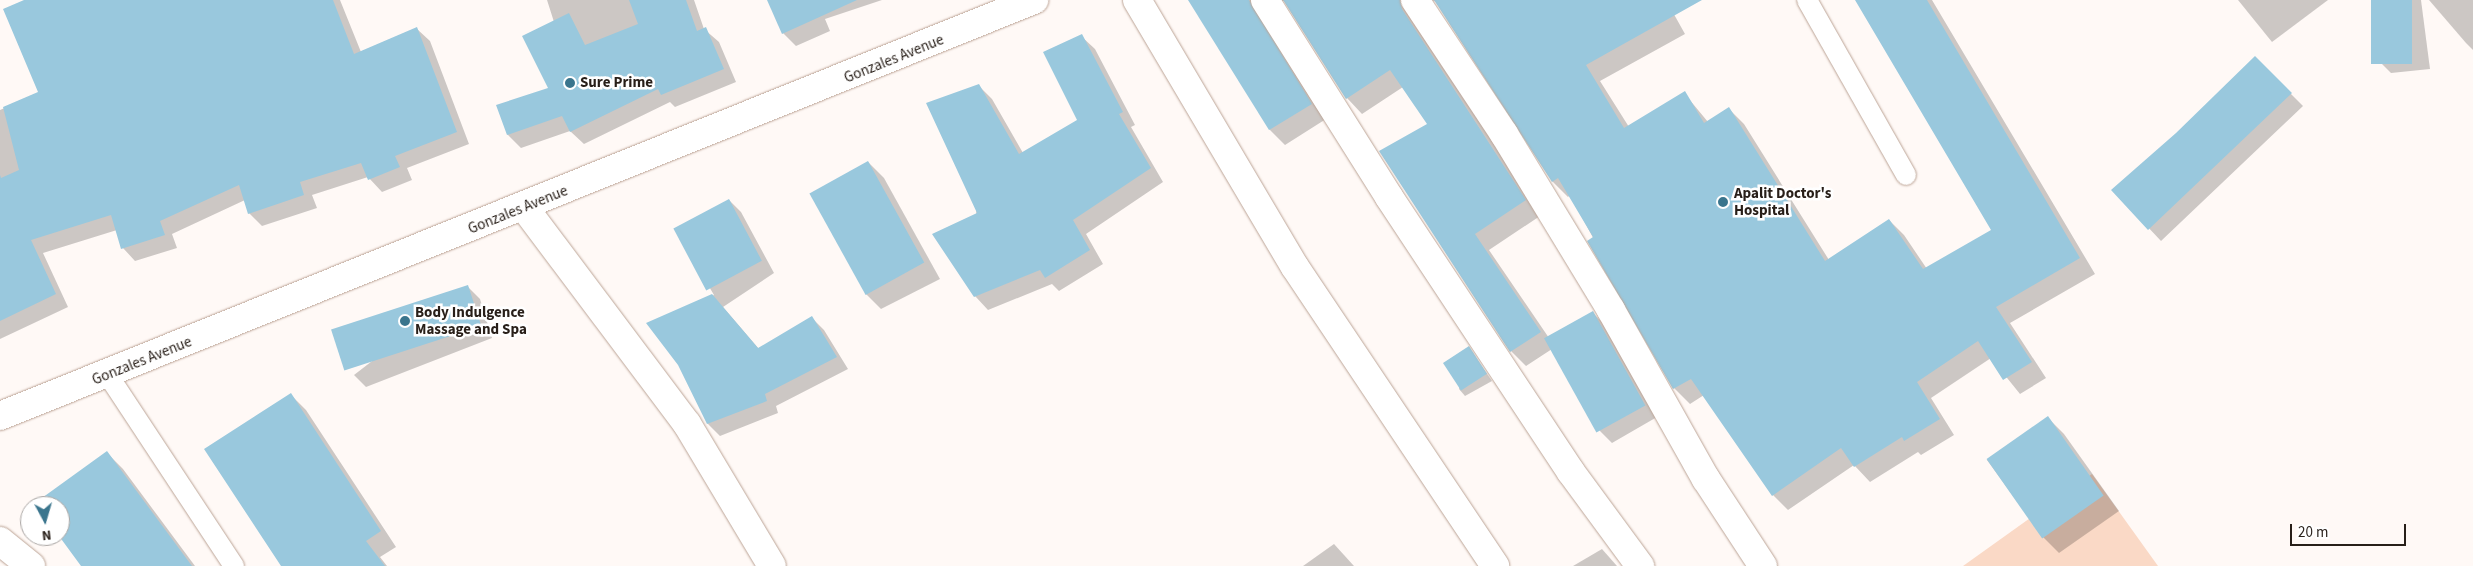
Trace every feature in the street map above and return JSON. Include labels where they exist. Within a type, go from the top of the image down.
[{"type":"street","name":"Gonzales Avenue","points":[[0,416],[108,375],[1034,0]]},
{"type":"street","points":[[1137,0],[1295,267],[1495,566]]},
{"type":"street","points":[[1265,0],[1389,197],[1571,472],[1640,566]]},
{"type":"street","points":[[1415,0],[1504,134],[1611,310],[1706,479],[1763,566]]},
{"type":"street","points":[[524,207],[686,424],[772,566]]},
{"type":"street","points":[[0,541],[31,566]]},
{"type":"lane","points":[[1807,0],[1906,175]]},
{"type":"lane","points":[[108,375],[234,566]]},
{"type":"shaded area","points":[[2092,474],[2158,566],[1963,566]]},
{"type":"building","points":[[24,0],[333,0],[354,54],[417,27],[457,132],[395,156],[400,167],[368,180],[361,163],[300,182],[304,195],[248,214],[239,185],[160,221],[165,235],[121,249],[111,215],[31,240],[56,294],[0,321],[0,175],[1,178],[19,170],[3,107],[38,92],[3,9]]},
{"type":"building","points":[[629,0],[686,0],[697,31],[706,27],[724,69],[661,95],[658,89],[570,132],[562,116],[507,135],[496,105],[548,88],[522,36],[569,13],[585,45],[638,24]]},
{"type":"building","points":[[767,0],[857,0],[782,34]]},
{"type":"building","points":[[1188,0],[1249,0],[1312,104],[1269,130]]},
{"type":"building","points":[[1283,0],[1400,0],[1402,9],[1526,200],[1475,234],[1541,332],[1510,352],[1379,151],[1427,124],[1390,70],[1346,99]]},
{"type":"building","points":[[1434,0],[1702,0],[1586,65],[1624,128],[1685,91],[1704,123],[1729,107],[1825,261],[1889,219],[1923,269],[1991,230],[1855,0],[1927,0],[2080,258],[1996,307],[2032,362],[2003,380],[1978,341],[1917,382],[1940,419],[1904,441],[1902,437],[1854,467],[1841,448],[1772,496],[1691,379],[1673,389],[1587,241],[1593,237],[1558,178],[1552,182]]},
{"type":"building","points":[[2371,0],[2412,0],[2412,64],[2371,64]]},
{"type":"building","points":[[1082,34],[1123,112],[1119,114],[1151,168],[1073,220],[1090,250],[1045,278],[1040,270],[974,297],[932,234],[977,213],[926,103],[979,84],[1019,154],[1077,120],[1043,52]]},
{"type":"building","points":[[2255,56],[2292,93],[2148,230],[2111,190],[2176,133]]},
{"type":"building","points":[[868,161],[924,262],[866,295],[809,193]]},
{"type":"building","points":[[729,199],[762,261],[706,290],[673,229]]},
{"type":"building","points":[[468,285],[481,326],[344,370],[331,329]]},
{"type":"building","points":[[712,294],[758,348],[812,316],[837,357],[765,394],[767,401],[707,424],[678,365],[646,323]]},
{"type":"building","points":[[1593,311],[1645,405],[1596,433],[1544,338]]},
{"type":"building","points":[[1469,346],[1487,374],[1461,391],[1443,363]]},
{"type":"building","points":[[291,393],[381,531],[366,541],[385,566],[281,566],[204,449]]},
{"type":"building","points":[[2048,416],[2104,495],[2042,538],[1987,459]]},
{"type":"building","points":[[107,451],[192,566],[81,566],[66,546],[70,546],[70,496],[45,496]]},
{"type":"place","name":"Sure Prime","points":[[570,83]]},
{"type":"place","name":"Apalit Doctor's Hospital","points":[[1723,202]]},
{"type":"place","name":"Body Indulgence Massage and Spa","points":[[405,321]]}]
